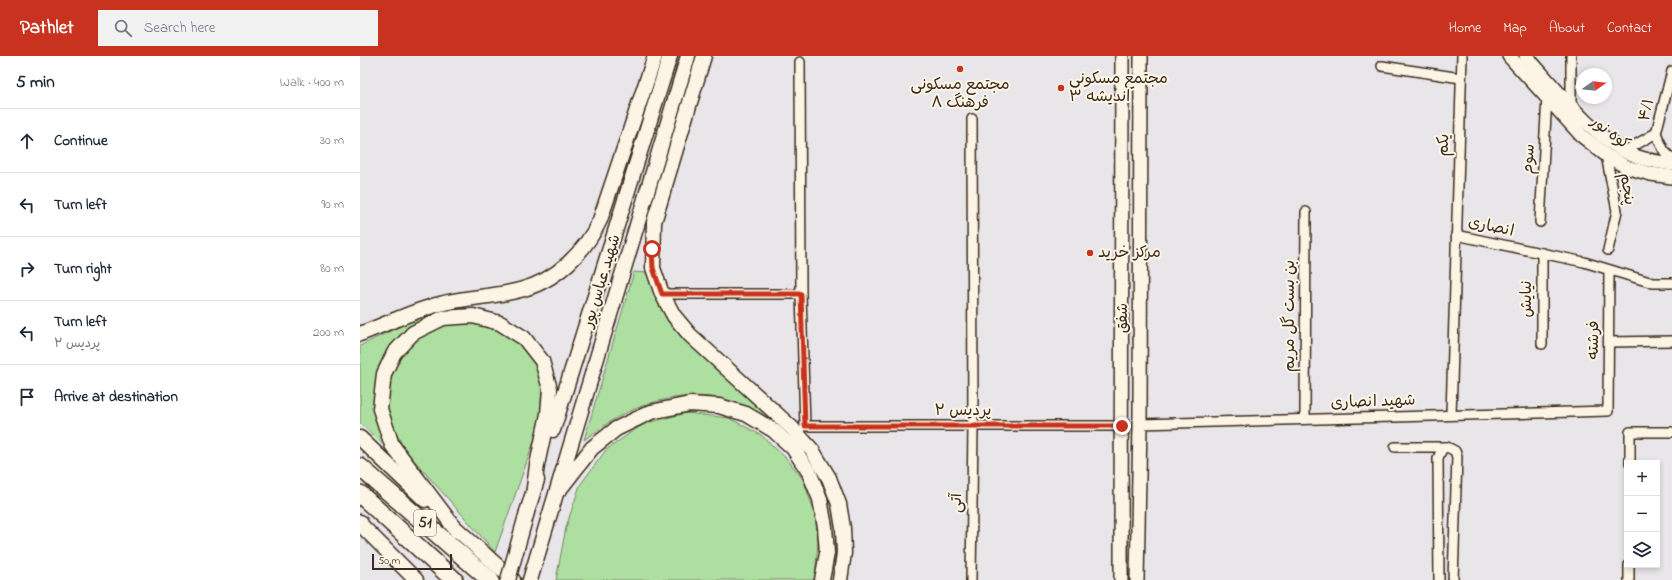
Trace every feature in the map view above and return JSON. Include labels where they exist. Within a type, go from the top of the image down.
[{"type":"highway","name":"51","points":[[360,467],[490,580]]},
{"type":"highway","name":"51","points":[[360,494],[454,580]]},
{"type":"main road","points":[[360,334],[416,311],[441,303],[521,290],[542,281],[562,269],[576,258],[593,235],[600,220],[655,56]]},
{"type":"main road","name":"شهید عباس پور","points":[[508,580],[534,488],[670,56]]},
{"type":"main road","name":"شهید عباس پور","points":[[530,580],[688,56]]},
{"type":"main road","points":[[704,56],[654,222],[653,268],[662,294],[674,316],[690,335],[792,428],[812,450],[829,478],[839,504],[843,528],[844,553],[840,580]]},
{"type":"main road","name":"شفق","points":[[1121,580],[1122,56]]},
{"type":"main road","name":"شفق","points":[[1137,580],[1140,424],[1141,56]]},
{"type":"main road","name":"کوه نور","points":[[1509,56],[1582,136],[1606,155],[1626,167],[1651,174],[1672,177]]},
{"type":"main road","name":"کوه نور","points":[[1526,56],[1591,127],[1613,145],[1654,162],[1672,164]]},
{"type":"main road","points":[[457,531],[392,445],[380,409],[384,374],[394,353],[413,333],[443,318],[473,316],[500,323],[524,338],[542,362],[550,389],[548,414],[537,465],[534,488]]},
{"type":"main road","points":[[555,495],[592,448],[616,429],[651,412],[690,404],[719,406],[746,414],[773,430],[793,448],[809,472],[820,499],[826,527],[827,553],[822,580]]},
{"type":"main road","points":[[360,438],[457,531],[513,580]]},
{"type":"main road","points":[[361,524],[416,580]]},
{"type":"street","name":"یکم","points":[[1456,234],[1462,56]]},
{"type":"street","points":[[1570,104],[1571,56]]},
{"type":"street","points":[[662,294],[801,294],[800,62]]},
{"type":"street","points":[[1382,66],[1461,78]]},
{"type":"street","name":"۴/۱","points":[[1656,133],[1672,72]]},
{"type":"street","name":"سوم","points":[[1540,222],[1547,97]]},
{"type":"street","name":"آتی","points":[[971,580],[973,426],[972,119]]},
{"type":"street","points":[[1625,151],[1656,133],[1664,151],[1672,159]]},
{"type":"street","name":"پنجم","points":[[1606,155],[1617,211],[1608,250]]},
{"type":"street","name":"بن بست گل مریم","points":[[1305,419],[1306,212]]},
{"type":"street","name":"انصاری","points":[[1451,415],[1456,234],[1584,262],[1653,283],[1672,283]]},
{"type":"street","name":"نیایش","points":[[1542,253],[1542,344]]},
{"type":"street","name":"فرشته","points":[[1608,411],[1609,270]]},
{"type":"street","name":"پردیس ۲","points":[[801,294],[805,426],[1122,426]]},
{"type":"street","points":[[1609,342],[1672,341]]},
{"type":"street","name":"شهید انصاری","points":[[1140,424],[1608,411]]},
{"type":"street","points":[[1630,460],[1630,432],[1672,432]]},
{"type":"street","points":[[1395,447],[1447,447],[1453,449],[1457,457],[1453,580]]},
{"type":"street","points":[[1439,580],[1438,458],[1442,450],[1447,447]]},
{"type":"street","points":[[1629,568],[1629,580]]},
{"type":"green space","points":[[634,272],[648,273],[743,392],[782,430],[753,410],[734,402],[704,396],[688,396],[672,398],[642,406],[611,421],[584,440]]},
{"type":"green space","points":[[429,314],[406,332],[390,348],[381,363],[377,386],[388,449],[360,423],[360,346],[404,324]]},
{"type":"green space","points":[[464,321],[492,324],[514,337],[532,356],[542,383],[544,408],[539,427],[495,552],[405,450],[390,422],[386,396],[393,368],[409,343],[435,326]]},
{"type":"green space","points":[[686,413],[729,418],[761,435],[787,459],[803,479],[815,514],[818,542],[815,576],[813,580],[556,580],[566,527],[580,485],[606,450],[643,424]]},
{"type":"place","name":"مجتمع مسکونی فرهنگ ۸","points":[[960,69]]},
{"type":"place","name":"مجتمع مسکونی اندیشه ۳","points":[[1061,88]]},
{"type":"place","name":"مرکز خرید","points":[[1090,253]]},
{"type":"route","points":[[652,249],[653,268],[662,294],[801,294],[805,426],[1122,426]]}]
